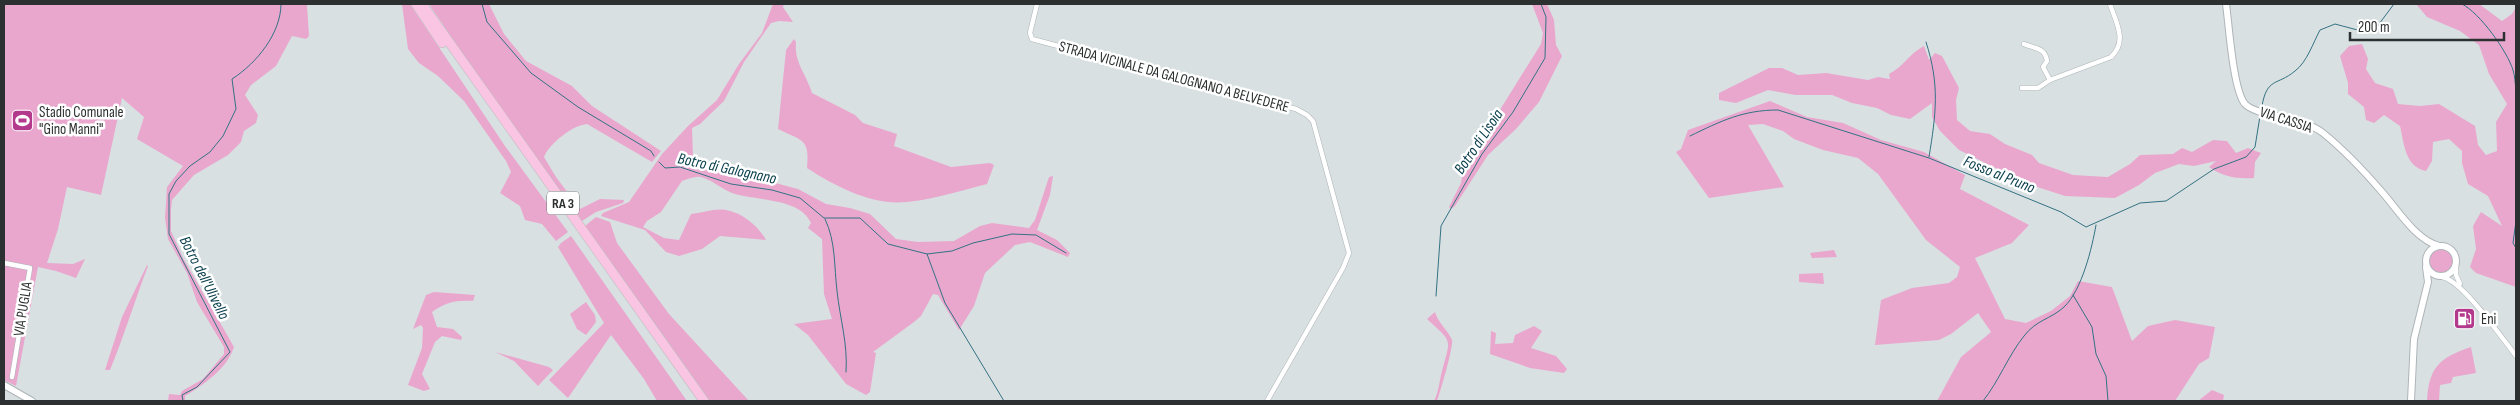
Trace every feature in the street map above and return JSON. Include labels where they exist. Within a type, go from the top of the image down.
[{"type":"highway","name":"RA 3","points":[[416,4],[697,401]]},
{"type":"highway","name":"RA 3","points":[[422,4],[704,401]]},
{"type":"main road","name":"VIA CASSIA","points":[[2226,4],[2237,84],[2246,104],[2254,110],[2308,124],[2321,132],[2381,190],[2418,233],[2429,242],[2446,247],[2452,251],[2456,258],[2456,265],[2452,272],[2441,277],[2425,294]]},
{"type":"main road","name":"VIA CASSIA","points":[[2411,401],[2414,334],[2429,276],[2426,267],[2426,248],[2418,233]]},
{"type":"main road","points":[[2426,258],[2430,250],[2439,246]]},
{"type":"main road","name":"VIA CASSIA","points":[[2426,267],[2430,273],[2441,277]]},
{"type":"main road","points":[[4,385],[32,401]]},
{"type":"street","name":"STRADA VICINALE DA GALOGNANO A BELVEDERE","points":[[1037,4],[1030,32],[1032,39],[1296,109],[1313,121],[1349,252],[1339,276],[1267,401]]},
{"type":"street","points":[[2022,88],[2038,88],[2050,80],[2100,62],[2117,51],[2122,38],[2110,4]]},
{"type":"street","points":[[2024,44],[2042,49],[2047,61],[2043,67],[2045,75],[2050,80]]},
{"type":"street","name":"VIA PUGLIA","points":[[4,263],[30,268],[12,377]]},
{"type":"street","name":"VIA CASSIA","points":[[2456,265],[2457,278],[2463,290]]},
{"type":"street","name":"VIA CASSIA","points":[[2441,277],[2451,279],[2463,290],[2516,356]]},
{"type":"shaded area","points":[[4,4],[307,5],[309,36],[306,39],[292,36],[276,66],[251,85],[245,95],[258,115],[256,123],[244,131],[241,142],[228,155],[194,175],[172,200],[171,231],[183,258],[234,347],[231,355],[220,369],[207,381],[185,396],[185,401],[168,401],[169,394],[180,395],[182,391],[203,379],[224,354],[224,347],[197,302],[187,273],[168,239],[165,218],[167,187],[183,166],[137,139],[144,117],[122,98],[101,195],[67,187],[58,229],[47,263],[73,264],[85,259],[76,278],[38,267],[16,386],[4,380]]},
{"type":"shaded area","points":[[402,4],[410,4],[505,146],[568,232],[556,241],[542,224],[525,220],[520,206],[500,193],[511,172],[506,161],[464,101],[438,76],[419,63],[408,49]]},
{"type":"shaded area","points":[[429,4],[489,4],[504,34],[526,61],[572,86],[592,106],[661,151],[652,162],[587,124],[569,131],[551,146],[544,157],[556,177],[580,209],[600,199],[624,200],[623,203],[596,212],[582,221],[485,87]]},
{"type":"shaded area","points":[[773,4],[784,4],[783,7],[793,22],[779,21],[771,23],[744,62],[724,101],[700,124],[692,128],[693,157],[696,162],[709,170],[736,178],[760,179],[798,189],[826,204],[870,214],[896,239],[918,242],[954,241],[980,226],[992,223],[1029,228],[1035,220],[1049,177],[1053,176],[1050,195],[1037,230],[1057,240],[1070,253],[1068,257],[1030,242],[1015,245],[985,273],[974,306],[959,330],[938,295],[933,294],[921,316],[873,352],[876,353],[870,392],[866,395],[846,384],[808,335],[794,324],[832,319],[824,294],[822,239],[808,228],[811,223],[797,208],[776,201],[741,196],[701,177],[682,181],[661,212],[647,221],[643,227],[664,238],[679,240],[691,214],[722,210],[744,217],[759,230],[766,240],[720,236],[702,249],[679,256],[666,252],[645,230],[601,216],[603,213],[629,202],[662,154],[688,126],[717,100],[739,64],[762,33]]},
{"type":"shaded area","points":[[1532,4],[1547,4],[1554,20],[1556,45],[1562,56],[1539,102],[1516,129],[1488,155],[1455,206],[1451,209],[1449,207],[1461,183],[1465,160],[1493,121],[1541,44],[1543,33]]},
{"type":"shaded area","points":[[2416,4],[2479,4],[2502,21],[2512,14],[2516,7],[2516,287],[2476,273],[2470,267],[2476,249],[2473,226],[2481,212],[2502,226],[2488,196],[2468,184],[2462,163],[2462,151],[2449,139],[2433,142],[2432,161],[2426,171],[2419,169],[2414,165],[2404,147],[2400,126],[2384,115],[2374,123],[2366,120],[2364,107],[2348,94],[2348,83],[2340,56],[2349,46],[2362,44],[2368,59],[2366,69],[2375,83],[2393,89],[2398,104],[2420,106],[2439,104],[2475,126],[2478,145],[2486,155],[2497,151],[2496,122],[2507,104],[2489,74],[2479,45],[2460,31],[2427,17]]},
{"type":"shaded area","points":[[794,39],[799,62],[812,93],[855,115],[863,123],[897,134],[894,146],[951,167],[990,163],[994,165],[987,184],[925,199],[888,202],[867,198],[846,190],[807,168],[807,151],[803,142],[778,129],[786,50]]},
{"type":"shaded area","points":[[1924,46],[1929,60],[1935,53],[1942,56],[1959,88],[1956,100],[1957,120],[1970,131],[1990,134],[2005,144],[2032,155],[2039,163],[2073,175],[2108,177],[2130,164],[2140,155],[2173,154],[2182,148],[2192,152],[2213,140],[2227,141],[2236,153],[2248,148],[2261,153],[2255,162],[2254,178],[2236,178],[2220,173],[2209,167],[2216,161],[2194,166],[2179,164],[2155,173],[2139,185],[2115,198],[2065,196],[2028,184],[1959,150],[1940,131],[1932,117],[1932,103],[1910,119],[1891,115],[1877,108],[1852,103],[1832,95],[1795,95],[1768,90],[1736,103],[1719,100],[1719,93],[1769,68],[1782,68],[1798,75],[1826,73],[1868,80],[1878,77],[1890,79],[1889,74]]},
{"type":"shaded area","points":[[1770,101],[1807,117],[1843,123],[1881,140],[1924,152],[1965,175],[1960,189],[2029,225],[2012,243],[1975,258],[2005,319],[2026,323],[2051,311],[2070,296],[2078,281],[2112,287],[2132,341],[2148,326],[2175,320],[2215,327],[2209,358],[2199,364],[2175,401],[1937,401],[1961,357],[1991,332],[1978,313],[1951,334],[1939,340],[1875,345],[1881,300],[1912,288],[1949,283],[1957,277],[1960,267],[1926,240],[1878,174],[1858,158],[1823,150],[1794,139],[1783,131],[1763,124],[1748,125],[1784,187],[1709,198],[1676,152],[1681,149],[1688,130]]},
{"type":"shaded area","points":[[596,217],[610,222],[617,243],[669,314],[749,401],[710,401],[585,226]]},
{"type":"shaded area","points":[[571,236],[687,401],[657,401],[644,379],[611,335],[568,398],[549,380],[604,323],[558,247]]},
{"type":"shaded area","points":[[2441,248],[2450,252],[2454,261],[2450,270],[2441,274],[2432,270],[2428,261],[2432,252]]},
{"type":"shaded area","points":[[1834,250],[1837,257],[1812,258],[1810,253]]},
{"type":"shaded area","points":[[147,265],[110,370],[105,370],[122,317]]},
{"type":"shaded area","points":[[1823,273],[1824,284],[1799,282],[1799,274]]},
{"type":"shaded area","points":[[434,292],[475,295],[473,301],[451,302],[432,312],[437,327],[453,329],[462,337],[461,340],[442,336],[435,342],[422,374],[430,389],[424,391],[408,385],[422,348],[423,328],[421,325],[413,329],[426,295]]},
{"type":"shaded area","points":[[586,302],[595,315],[596,322],[586,335],[577,329],[570,314]]},
{"type":"shaded area","points":[[1435,312],[1438,320],[1452,340],[1444,380],[1437,401],[1434,401],[1448,342],[1446,337],[1427,319]]},
{"type":"shaded area","points":[[1534,326],[1542,331],[1531,348],[1556,356],[1567,369],[1564,373],[1530,368],[1490,354],[1491,331],[1496,333],[1495,344],[1513,343],[1515,335]]},
{"type":"shaded area","points":[[2471,347],[2476,373],[2453,377],[2451,383],[2440,385],[2439,401],[2427,401],[2430,380],[2438,365],[2451,355]]},
{"type":"shaded area","points":[[495,352],[549,367],[553,370],[538,386],[514,361]]},
{"type":"shaded area","points":[[2212,390],[2224,395],[2223,401],[2198,401]]},
{"type":"waterway","name":"Botro dell'Ulivello","points":[[183,401],[182,395],[197,387],[230,352],[169,234],[169,194],[176,181],[190,166],[210,152],[223,136],[236,109],[232,79],[250,65],[266,46],[277,26],[281,4]]},
{"type":"waterway","name":"Botro di Galognano","points":[[482,4],[487,22],[531,73],[578,107],[651,151],[654,156]]},
{"type":"waterway","name":"Botro di Lisoia","points":[[1436,296],[1441,226],[1482,154],[1513,112],[1545,58],[1546,17],[1541,4]]},
{"type":"waterway","name":"Fosso al Pruno","points":[[2262,106],[2270,86],[2289,76],[2303,63],[2320,30],[2335,24],[2365,32],[2376,28],[2394,4]]},
{"type":"waterway","points":[[2462,4],[2477,15],[2499,43],[2513,70],[2516,90]]},
{"type":"waterway","points":[[1926,42],[1935,86],[1935,113],[1929,157]]},
{"type":"waterway","name":"Fosso al Pruno","points":[[1690,136],[1722,121],[1743,114],[1778,110],[1929,158],[2061,212],[2086,227],[2140,203],[2166,201],[2214,169],[2246,157],[2255,147],[2260,116]]},
{"type":"waterway","name":"Botro di Galognano","points":[[659,162],[665,168],[680,167],[731,184],[772,190],[800,198],[824,218],[860,218],[888,244],[927,254],[952,251],[973,243],[1012,234],[1036,235],[1066,253]]},
{"type":"waterway","points":[[825,219],[833,245],[837,291],[845,341],[846,372]]},
{"type":"waterway","points":[[2516,221],[2513,243],[2516,248]]},
{"type":"waterway","points":[[1983,401],[2024,336],[2033,326],[2059,311],[2070,300],[2081,280],[2096,225]]},
{"type":"waterway","points":[[927,254],[945,303],[1004,401]]},
{"type":"waterway","points":[[2073,295],[2092,327],[2096,354],[2106,376],[2108,401]]},
{"type":"place","name":"Stadio Comunale \"Gino Manni\"","points":[[23,121]]},
{"type":"place","name":"Eni","points":[[2465,319]]}]
